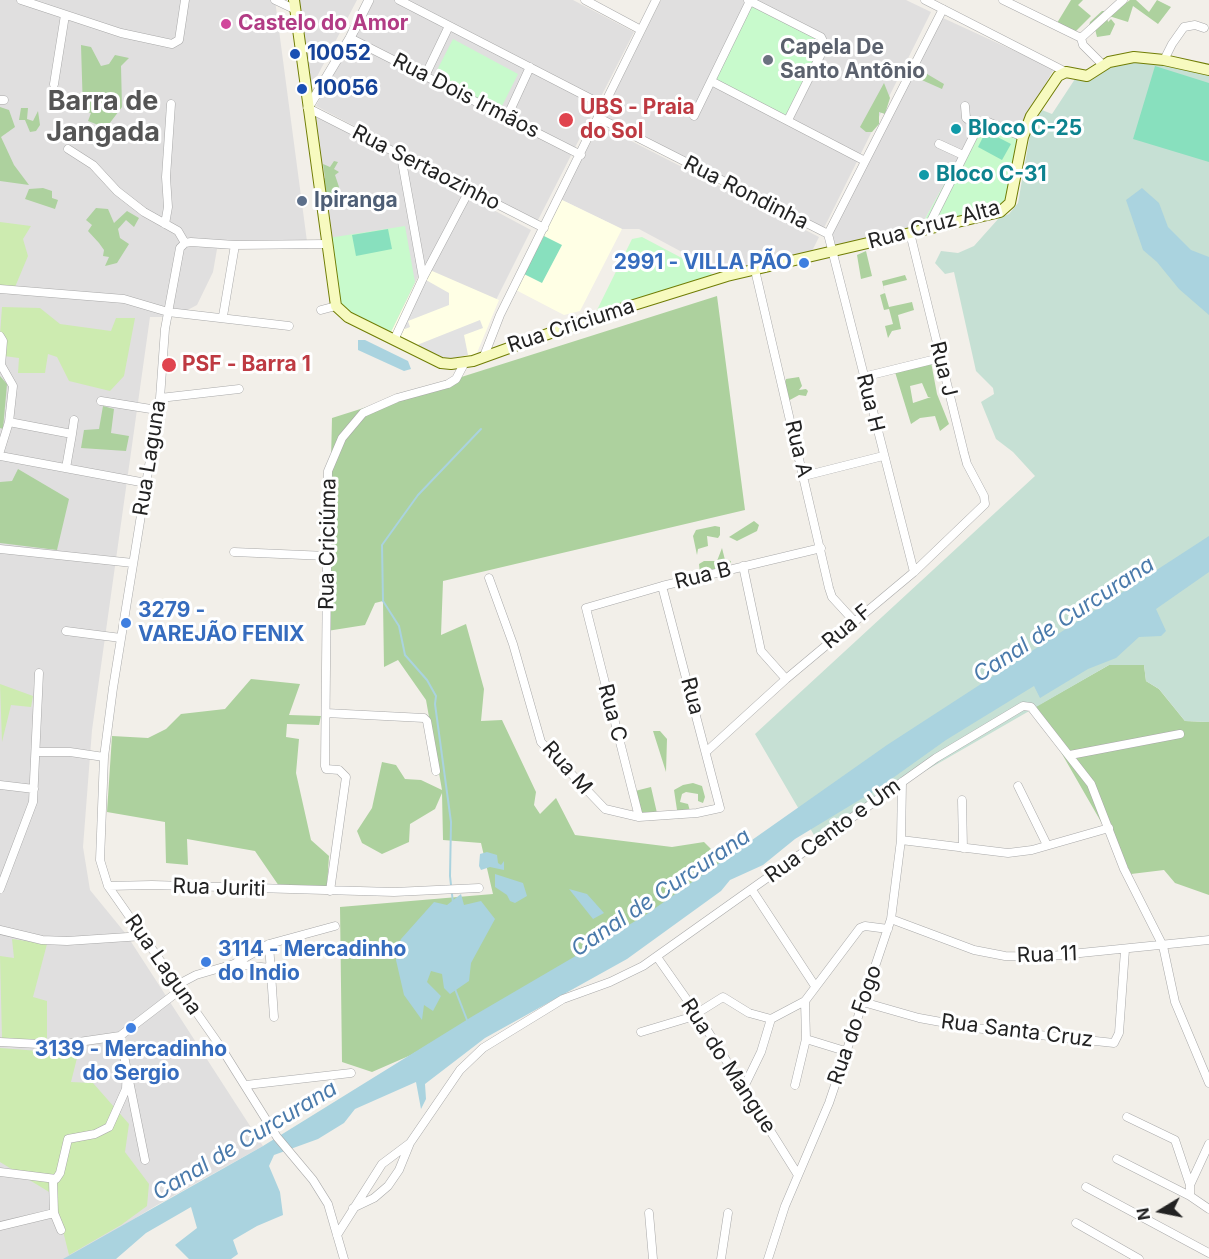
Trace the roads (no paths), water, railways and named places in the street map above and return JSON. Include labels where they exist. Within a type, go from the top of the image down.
[{"type":"main road","points":[[295,5],[336,306]]},
{"type":"main road","points":[[1066,72],[1087,76],[1103,65],[1134,57],[1164,60],[1209,70]]},
{"type":"main road","name":"Rua Cruz Alta","points":[[818,254],[1000,212],[1007,207],[1011,199],[1023,137],[1046,91],[1055,79],[1066,72]]},
{"type":"main road","name":"Rua Criciuma","points":[[336,306],[348,317],[441,363],[464,364],[592,318],[727,276],[818,254]]},
{"type":"street","points":[[21,0],[144,38],[177,43],[185,0]]},
{"type":"street","points":[[275,0],[295,5]]},
{"type":"street","points":[[308,108],[350,38],[369,0]]},
{"type":"street","points":[[399,0],[604,106]]},
{"type":"street","points":[[587,0],[642,30]]},
{"type":"street","points":[[484,356],[500,315],[656,0]]},
{"type":"street","points":[[694,116],[749,0],[821,37],[823,41],[824,48],[788,120]]},
{"type":"street","points":[[925,0],[941,5],[1066,72]]},
{"type":"street","points":[[1003,0],[1081,38],[1083,45],[1103,65]]},
{"type":"street","points":[[1081,38],[1123,0]]},
{"type":"street","points":[[828,234],[941,5]]},
{"type":"street","points":[[54,84],[65,15]]},
{"type":"street","points":[[1164,60],[1172,44],[1185,27],[1195,25],[1204,28]]},
{"type":"street","points":[[425,76],[449,26]]},
{"type":"street","name":"Rua Dois Irmãos","points":[[350,38],[580,155]]},
{"type":"street","points":[[507,117],[530,67]]},
{"type":"street","points":[[711,81],[866,161]]},
{"type":"street","points":[[165,224],[168,207],[166,177],[171,104]]},
{"type":"street","points":[[965,106],[966,118],[977,126]]},
{"type":"street","name":"Rua Sertaozinho","points":[[308,108],[544,228]]},
{"type":"street","name":"Rua Rondinha","points":[[599,118],[828,234]]},
{"type":"street","points":[[927,229],[977,126],[988,122],[1023,137]]},
{"type":"street","points":[[939,144],[963,155]]},
{"type":"street","points":[[68,148],[93,165],[126,198],[183,236],[184,243],[235,245],[326,243]]},
{"type":"street","points":[[401,156],[423,278]]},
{"type":"street","points":[[394,340],[423,278],[469,191]]},
{"type":"street","name":"Rua H","points":[[828,234],[914,572]]},
{"type":"street","name":"Rua J","points":[[910,234],[967,464],[986,501]]},
{"type":"street","name":"Rua Laguna","points":[[184,243],[177,256],[168,312],[160,398],[104,757],[100,860],[108,886],[246,1085],[270,1126],[313,1180],[328,1204],[344,1259]]},
{"type":"street","points":[[223,316],[235,245]]},
{"type":"street","name":"Rua A","points":[[755,270],[832,597],[854,621]]},
{"type":"street","points":[[0,289],[124,299],[168,312],[223,316],[289,326]]},
{"type":"street","points":[[321,310],[336,306]]},
{"type":"street","points":[[0,336],[3,341],[1,365],[13,382],[9,422],[0,451]]},
{"type":"street","points":[[863,377],[940,358]]},
{"type":"street","name":"Rua Criciúma","points":[[330,891],[346,777],[339,770],[326,769],[325,766],[328,471],[342,438],[356,419],[369,409],[397,398],[448,384],[456,379],[464,364]]},
{"type":"street","points":[[160,398],[239,389]]},
{"type":"street","points":[[101,401],[157,410]]},
{"type":"street","points":[[66,468],[74,420]]},
{"type":"street","points":[[9,422],[72,434]]},
{"type":"street","points":[[0,456],[146,483]]},
{"type":"street","points":[[804,476],[883,456]]},
{"type":"street","name":"Rua F","points":[[707,751],[786,679],[914,572],[986,501]]},
{"type":"street","name":"Rua B","points":[[586,608],[662,586],[821,548]]},
{"type":"street","points":[[0,549],[133,563]]},
{"type":"street","points":[[234,552],[327,556]]},
{"type":"street","points":[[743,566],[761,651],[786,679]]},
{"type":"street","name":"Rua M","points":[[489,578],[513,644],[541,742],[605,809],[639,818],[697,813],[720,808]]},
{"type":"street","name":"Rua","points":[[662,586],[707,751],[720,808]]},
{"type":"street","name":"Rua C","points":[[586,608],[639,818]]},
{"type":"street","points":[[66,631],[121,638]]},
{"type":"street","points":[[0,889],[7,864],[31,811],[39,673]]},
{"type":"street","name":"Rua Cento e Um","points":[[410,1143],[460,1070],[483,1048],[563,999],[610,982],[643,966],[936,758],[1023,706],[1028,706],[1070,755]]},
{"type":"street","points":[[326,713],[424,718],[427,721],[436,771]]},
{"type":"street","points":[[1180,734],[1070,755],[1091,784],[1124,869],[1162,946],[1175,1002],[1209,1083]]},
{"type":"street","points":[[36,752],[70,752],[104,757]]},
{"type":"street","name":"Rua do Fogo","points":[[768,1259],[798,1175],[829,1103],[891,919],[901,840],[902,782]]},
{"type":"street","points":[[0,785],[34,789]]},
{"type":"street","points":[[1018,786],[1047,845]]},
{"type":"street","points":[[962,800],[963,849]]},
{"type":"street","points":[[901,840],[1008,853],[1109,828]]},
{"type":"street","name":"Rua Juriti","points":[[108,886],[152,885],[330,891],[479,888]]},
{"type":"street","points":[[752,890],[815,986]]},
{"type":"street","name":"Rua 11","points":[[891,919],[974,950],[1005,956],[1041,957],[1209,940]]},
{"type":"street","points":[[0,1042],[58,1045],[120,1036],[196,975],[234,964],[269,944],[335,926]]},
{"type":"street","points":[[641,1032],[697,1014],[723,997],[749,1013],[771,1019],[805,1001],[860,928],[865,926],[888,929]]},
{"type":"street","points":[[0,930],[29,938],[58,941],[90,941],[143,936]]},
{"type":"street","points":[[269,944],[274,1017]]},
{"type":"street","name":"Rua Santa Cruz","points":[[863,1002],[963,1026],[1114,1043],[1119,1034],[1125,950]]},
{"type":"street","name":"Rua do Mangue","points":[[657,957],[697,1014],[798,1175]]},
{"type":"street","points":[[234,964],[270,968]]},
{"type":"street","points":[[795,1085],[806,1039],[805,1001]]},
{"type":"street","points":[[743,1089],[761,1052],[771,1019]]},
{"type":"street","points":[[120,1036],[145,1160]]},
{"type":"street","points":[[806,1039],[845,1052]]},
{"type":"street","points":[[0,1172],[53,1179],[60,1173],[68,1139],[95,1134],[109,1127],[126,1089],[127,1068]]},
{"type":"street","points":[[246,1085],[351,1072]]},
{"type":"street","points":[[1127,1117],[1175,1140],[1190,1185],[1190,1196]]},
{"type":"street","points":[[353,1208],[374,1198],[388,1186],[399,1170],[410,1143]]},
{"type":"street","points":[[338,1235],[382,1164],[410,1143]]},
{"type":"street","points":[[1190,1185],[1209,1144]]},
{"type":"street","points":[[1117,1159],[1190,1196],[1209,1209]]},
{"type":"street","points":[[53,1179],[54,1213],[61,1230]]},
{"type":"street","points":[[1086,1187],[1209,1252]]},
{"type":"street","points":[[0,1226],[54,1213]]},
{"type":"street","points":[[649,1213],[654,1259]]},
{"type":"street","points":[[721,1259],[728,1213]]},
{"type":"street","points":[[1076,1222],[1139,1259]]},
{"type":"water","points":[[1142,188],[1159,203],[1168,227],[1191,250],[1209,257],[1209,315],[1179,289],[1157,262],[1143,250],[1126,200]]},
{"type":"water","points":[[358,340],[365,340],[408,361],[411,369],[404,371],[358,350]]},
{"type":"water","points":[[1209,536],[1209,572],[1156,609],[1166,631],[1161,636],[1139,637],[1116,658],[1088,669],[1040,698],[1034,686],[946,740],[876,790],[795,839],[763,865],[730,880],[721,891],[627,959],[485,1038],[425,1084],[426,1099],[421,1109],[416,1082],[355,1109],[344,1123],[318,1139],[274,1155],[269,1166],[280,1192],[283,1215],[233,1240],[238,1254],[231,1259],[189,1259],[175,1245],[197,1228],[191,1207],[146,1233],[116,1259],[63,1259],[263,1146],[473,1016],[644,916],[887,745]]},
{"type":"water","points":[[487,852],[497,855],[498,863],[501,865],[504,861],[504,870],[490,867],[481,870],[480,854]]},
{"type":"water","points":[[495,874],[523,883],[527,896],[515,903],[510,901],[507,895],[495,887]]},
{"type":"water","points":[[569,889],[587,894],[604,913],[593,919]]},
{"type":"water","points":[[461,894],[464,905],[481,901],[495,919],[471,963],[469,981],[450,994],[444,988],[442,974],[431,971],[427,982],[441,996],[433,1011],[424,1005],[422,1020],[404,995],[396,960],[398,946],[401,939],[434,902],[447,905]]},
{"type":"waterway","points":[[453,903],[450,876],[451,822],[435,704],[436,696],[427,680],[405,655],[399,626],[383,601],[382,545],[418,495],[481,429]]},
{"type":"waterway","points":[[455,989],[467,1020]]},
{"type":"place","name":"Castelo do Amor","points":[[226,24]]},
{"type":"place","name":"10052","points":[[295,54]]},
{"type":"place","name":"Capela De Santo Antônio","points":[[768,60]]},
{"type":"place","name":"10056","points":[[302,89]]},
{"type":"place","name":"UBS - Praia do Sol","points":[[566,120]]},
{"type":"place","name":"Bloco C-25","points":[[956,129]]},
{"type":"place","name":"Bloco C-31","points":[[924,175]]},
{"type":"place","name":"Ipiranga","points":[[302,201]]},
{"type":"place","name":"2991 - VILLA PÃO","points":[[804,263]]},
{"type":"place","name":"PSF - Barra 1","points":[[169,365]]},
{"type":"place","name":"3279 - VAREJÃO FENIX","points":[[126,623]]},
{"type":"place","name":"3114 - Mercadinho do Indio","points":[[206,962]]},
{"type":"place","name":"3139 - Mercadinho do Sergio","points":[[131,1028]]},
{"type":"district","name":"Barra de Jangada","points":[[103,118]]},
{"type":"water label","name":"Canal de Curcurana","points":[[1064,620]]},
{"type":"water label","name":"Canal de Curcurana","points":[[661,893]]},
{"type":"water label","name":"Canal de Curcurana","points":[[245,1141]]}]
